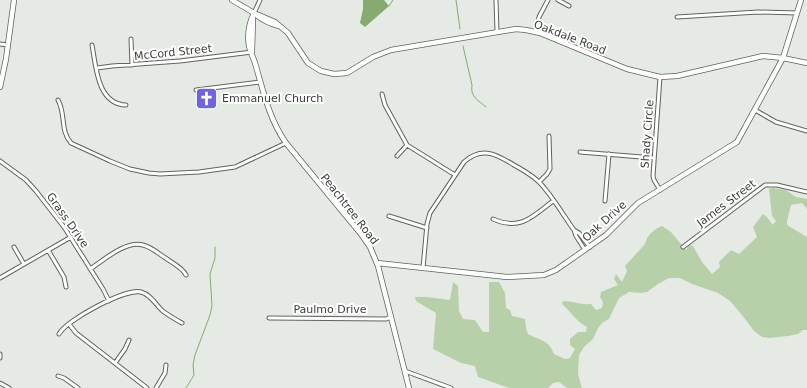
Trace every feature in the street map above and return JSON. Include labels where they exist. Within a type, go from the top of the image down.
[{"type":"street","points":[[0,87],[5,68],[14,0]]},
{"type":"street","name":"Oakdale Road","points":[[232,0],[254,13],[260,19],[279,26],[287,31],[295,41],[308,63],[322,71],[341,74],[347,73],[374,57],[391,50],[516,29],[536,32],[627,69],[660,77],[677,76],[763,56],[807,63]]},
{"type":"street","name":"Peachtree Road","points":[[260,0],[249,24],[249,48],[252,52],[260,82],[273,120],[277,130],[286,143],[370,247],[377,263],[409,388]]},
{"type":"street","points":[[496,0],[497,32]]},
{"type":"street","points":[[536,32],[539,17],[548,0]]},
{"type":"street","points":[[558,0],[569,6]]},
{"type":"street","name":"Oak Drive","points":[[377,263],[499,276],[532,276],[552,272],[609,232],[634,207],[734,145],[740,138],[783,58],[801,0]]},
{"type":"street","points":[[677,17],[758,12],[797,13]]},
{"type":"street","points":[[131,39],[132,65]]},
{"type":"street","points":[[0,44],[8,45]]},
{"type":"street","points":[[92,45],[100,84],[105,94],[114,102],[126,105]]},
{"type":"street","name":"McCord Street","points":[[97,68],[180,61],[252,52]]},
{"type":"street","name":"Shady Circle","points":[[660,77],[654,158],[654,179],[660,190]]},
{"type":"street","points":[[196,90],[260,82]]},
{"type":"street","points":[[382,94],[385,105],[407,145],[455,175]]},
{"type":"street","points":[[58,100],[62,110],[66,136],[71,143],[110,161],[142,172],[160,174],[225,170],[245,163],[286,143]]},
{"type":"street","points":[[755,110],[776,122],[807,131]]},
{"type":"street","points":[[539,182],[550,169],[549,136]]},
{"type":"street","points":[[397,156],[407,145]]},
{"type":"street","points":[[422,268],[427,228],[432,209],[464,162],[470,157],[486,152],[500,156],[526,171],[539,182],[574,230],[579,233],[588,248]]},
{"type":"street","points":[[580,152],[654,158]]},
{"type":"street","points":[[605,201],[609,154]]},
{"type":"street","name":"Grass Drive","points":[[0,161],[31,185],[71,237],[109,301]]},
{"type":"street","name":"James Street","points":[[683,247],[766,185],[777,185],[807,192]]},
{"type":"street","points":[[493,219],[508,224],[519,223],[529,219],[553,201]]},
{"type":"street","points":[[389,216],[427,228]]},
{"type":"street","points":[[0,278],[71,237]]},
{"type":"street","points":[[90,269],[126,246],[136,244],[152,249],[180,268],[186,276]]},
{"type":"street","points":[[14,247],[24,264]]},
{"type":"street","points":[[48,250],[64,277],[66,287]]},
{"type":"street","points":[[59,334],[69,324],[88,311],[130,292],[142,292],[150,297],[163,311],[182,323]]},
{"type":"street","name":"Paulmo Drive","points":[[269,318],[386,319],[391,317]]},
{"type":"street","points":[[69,324],[76,333],[147,388]]},
{"type":"street","points":[[114,363],[125,349],[129,340]]},
{"type":"street","points":[[156,388],[165,374],[166,365]]},
{"type":"street","points":[[405,371],[451,388]]},
{"type":"street","points":[[58,376],[64,378],[78,388]]},
{"type":"street","points":[[0,383],[9,388]]},
{"type":"shaded area","points":[[363,0],[384,0],[389,6],[365,27],[360,23]]},
{"type":"shaded area","points":[[773,188],[786,190],[796,197],[807,199],[807,209],[802,203],[791,205],[787,225],[807,237],[807,330],[803,330],[798,334],[788,336],[769,338],[762,337],[754,331],[730,301],[718,293],[680,278],[669,278],[647,292],[629,292],[619,298],[609,319],[602,323],[593,339],[584,347],[579,355],[578,374],[582,388],[567,388],[559,382],[553,383],[548,388],[509,388],[478,377],[475,366],[461,363],[433,349],[436,313],[416,301],[415,297],[450,300],[453,282],[458,286],[459,311],[463,319],[475,320],[483,332],[489,332],[489,282],[499,282],[505,293],[506,308],[510,310],[512,316],[525,319],[528,334],[547,343],[554,354],[565,359],[570,358],[575,349],[570,345],[570,339],[578,332],[586,332],[587,327],[577,320],[562,304],[563,301],[591,304],[596,310],[602,308],[603,302],[600,297],[601,292],[618,285],[614,279],[616,274],[622,282],[627,271],[625,266],[645,244],[651,233],[662,226],[671,232],[686,250],[689,245],[693,246],[702,262],[712,274],[720,267],[719,262],[731,250],[739,254],[757,237],[753,227],[763,214],[773,225],[776,221],[772,216],[769,189]]},
{"type":"waterway","points":[[389,6],[393,0]]},
{"type":"waterway","points":[[456,0],[460,29]]},
{"type":"waterway","points":[[463,46],[472,85],[472,93],[475,98],[486,107]]},
{"type":"waterway","points":[[186,388],[194,375],[193,365],[195,355],[212,306],[210,274],[215,258],[215,247]]},
{"type":"place","name":"Emmanuel Church","points":[[206,98]]}]
